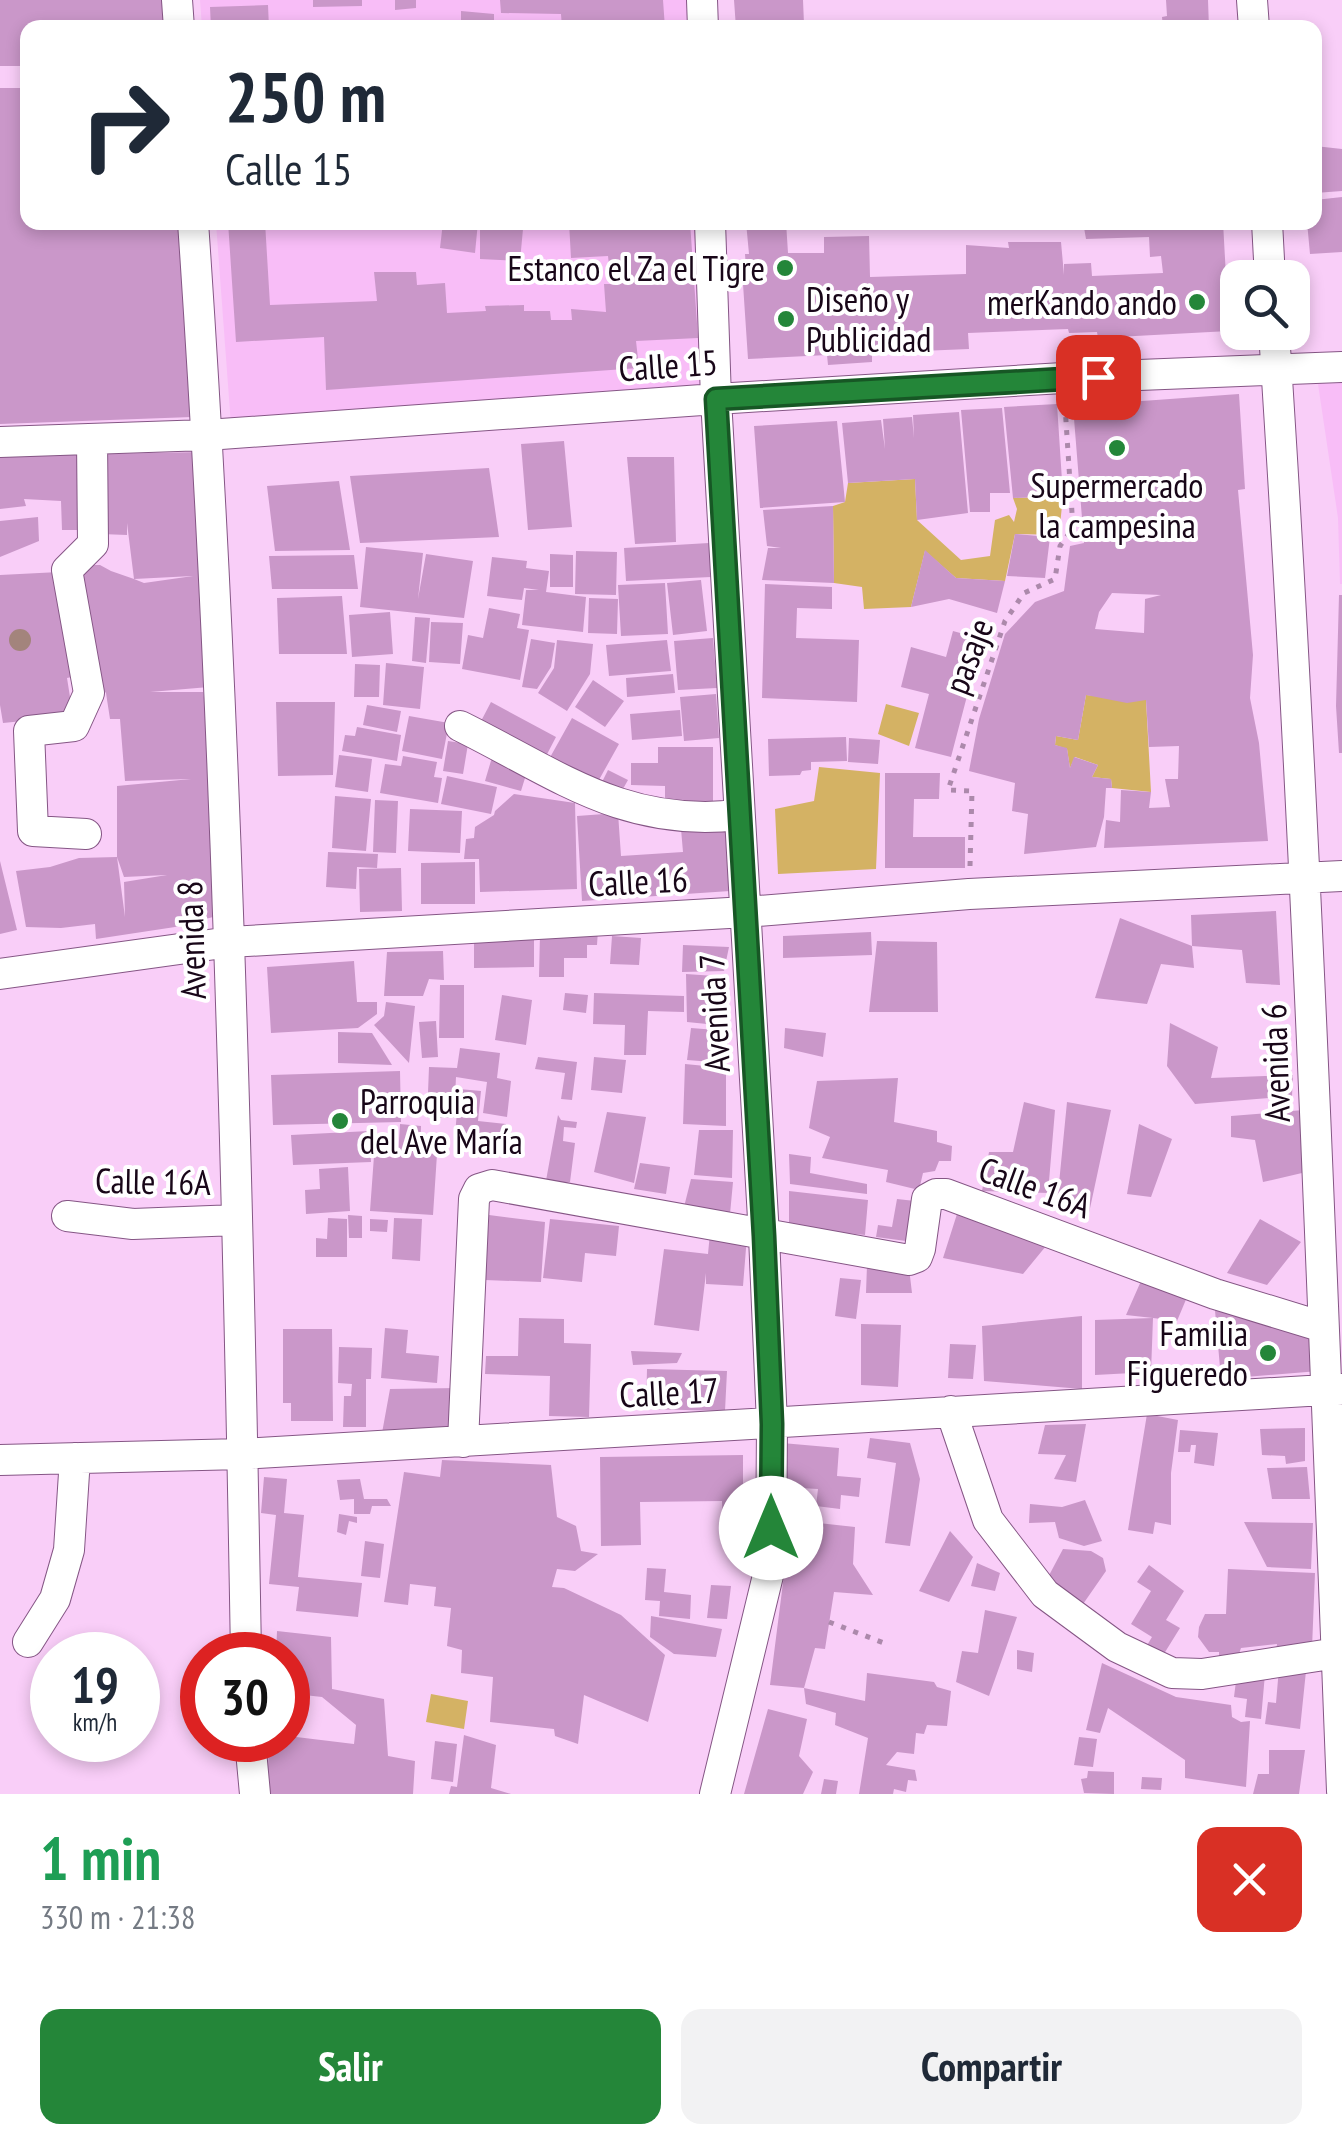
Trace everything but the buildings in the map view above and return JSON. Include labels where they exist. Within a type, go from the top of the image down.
[{"type":"street","name":"Avenida 8","points":[[194,230],[208,435],[230,942],[246,1632]]},
{"type":"street","name":"Avenida 7","points":[[710,230],[716,399],[772,1424],[771,1563],[715,1794]]},
{"type":"street","points":[[1267,230],[1269,260]]},
{"type":"street","name":"Avenida 6","points":[[1275,350],[1305,878],[1323,1328],[1335,1389],[1336,1653],[1342,1791]]},
{"type":"street","name":"Calle 15","points":[[0,442],[208,435],[1063,378],[1342,367]]},
{"type":"street","points":[[86,834],[33,831],[29,731],[74,726],[89,694],[67,570],[92,544],[92,439]]},
{"type":"street","points":[[460,726],[580,790],[640,810],[683,819],[738,816]]},
{"type":"street","name":"Calle 16","points":[[0,974],[230,942],[746,912],[970,894],[1342,876]]},
{"type":"street","name":"Calle 16A","points":[[463,1442],[474,1199],[479,1189],[492,1185],[909,1260],[917,1257],[920,1250],[927,1199],[946,1194],[1215,1294],[1323,1328]]},
{"type":"street","name":"Calle 16A","points":[[67,1216],[133,1224],[237,1220]]},
{"type":"street","name":"Calle 17","points":[[0,1460],[242,1454],[1335,1389]]},
{"type":"street","points":[[951,1411],[988,1520],[1044,1594],[1117,1647],[1172,1673],[1202,1674],[1336,1653]]},
{"type":"street","points":[[28,1642],[56,1599],[69,1550],[75,1458]]},
{"type":"street","points":[[252,1762],[254,1794]]},
{"type":"path","name":"pasaje","points":[[970,894],[972,791],[948,790],[1005,621],[1024,593],[1055,579],[1060,546],[1074,528],[1063,378]]},
{"type":"path","points":[[829,1622],[884,1643]]},
{"type":"shaded area","points":[[200,0],[691,0],[692,20],[201,20]]},
{"type":"shaded area","points":[[217,230],[703,230],[712,387],[231,425]]},
{"type":"shaded area","points":[[1342,383],[1340,584],[1338,518],[1318,384]]},
{"type":"shaded area","points":[[915,479],[917,520],[961,560],[990,556],[995,520],[1009,515],[1014,522],[1017,509],[1013,498],[1063,496],[1059,535],[1015,534],[1005,581],[956,578],[925,551],[911,607],[864,609],[862,587],[834,583],[833,506],[845,502],[848,483]]},
{"type":"shaded area","points":[[1086,695],[1146,700],[1151,792],[1112,788],[1111,779],[1092,777],[1098,765],[1075,757],[1070,768],[1067,749],[1055,745],[1056,736],[1078,740]]},
{"type":"shaded area","points":[[886,704],[919,713],[909,746],[878,734]]},
{"type":"shaded area","points":[[819,767],[880,773],[876,869],[778,874],[775,809],[814,801]]},
{"type":"shaded area","points":[[431,1694],[468,1701],[464,1729],[426,1722]]},
{"type":"place","name":"Estanco el Za el Tigre","points":[[785,268]]},
{"type":"place","name":"merKando ando","points":[[1197,302]]},
{"type":"place","name":"Diseño y Publicidad","points":[[786,319]]},
{"type":"place","name":"Supermercado la campesina","points":[[1117,448]]},
{"type":"place","name":"Parroquia del Ave María","points":[[340,1121]]},
{"type":"place","name":"Familia Figueredo","points":[[1268,1353]]},
{"type":"route","points":[[771,1528],[772,1424],[764,1236],[716,399],[1098,377]]}]
